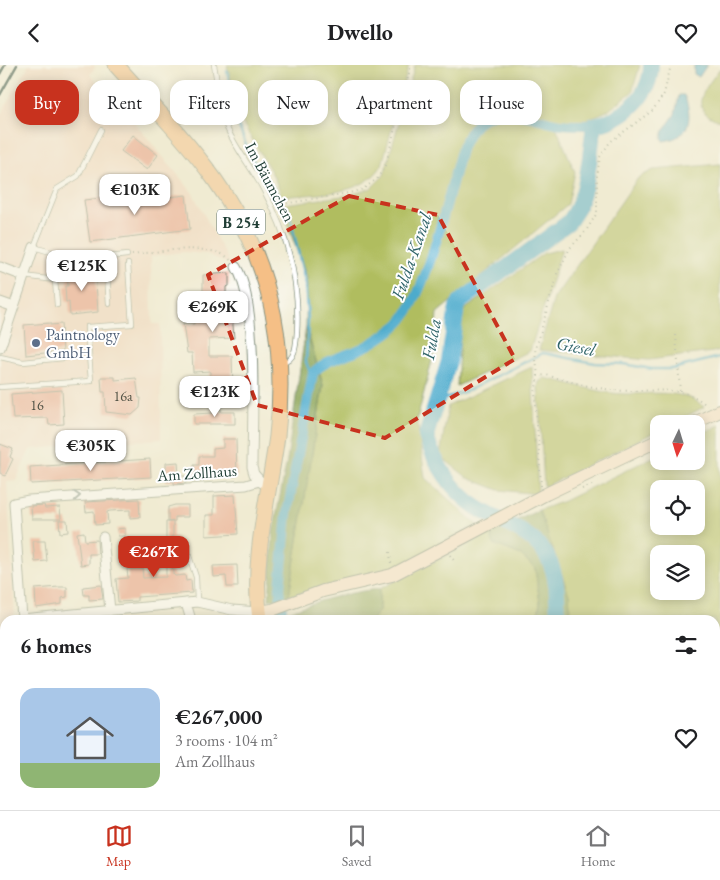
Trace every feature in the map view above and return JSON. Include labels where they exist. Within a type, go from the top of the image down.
[{"type":"main road","name":"B 254","points":[[116,65],[196,156],[215,181],[246,231],[259,264],[274,315],[280,363],[277,435],[264,483],[258,573],[264,614]]},
{"type":"street","points":[[0,348],[34,247]]},
{"type":"street","points":[[0,267],[24,276]]},
{"type":"street","points":[[236,267],[243,281],[248,305],[251,339],[252,467],[264,483]]},
{"type":"street","points":[[0,302],[14,307]]},
{"type":"street","points":[[705,418],[717,412]]},
{"type":"street","points":[[264,614],[323,591],[392,575],[546,494],[650,444]]},
{"type":"street","name":"Am Zollhaus","points":[[22,615],[14,503],[29,500],[264,483]]},
{"type":"street","points":[[103,537],[110,611]]},
{"type":"street","name":"Am Zollhaus","points":[[66,615],[197,602],[232,610],[264,614]]},
{"type":"street","points":[[186,603],[189,615]]},
{"type":"lane","name":"Im Bäumchen","points":[[214,65],[228,130],[272,207],[292,261],[298,305],[294,354],[288,361],[280,363]]},
{"type":"lane","points":[[101,130],[78,176],[57,189],[34,247],[75,258],[106,258],[127,255]]},
{"type":"lane","points":[[106,258],[109,304]]},
{"type":"lane","points":[[0,387],[91,381],[87,327],[132,324],[128,264]]},
{"type":"lane","points":[[24,276],[55,281],[57,305]]},
{"type":"lane","points":[[0,357],[23,362],[64,358]]},
{"type":"lane","points":[[187,550],[196,577],[197,602]]},
{"type":"path","points":[[272,207],[285,202],[349,193],[363,189],[377,179],[386,164],[412,65]]},
{"type":"path","points":[[546,494],[542,490],[540,477],[535,393],[538,376],[535,352],[540,328],[558,274],[570,248],[586,231],[597,213],[597,175],[600,157],[610,142],[653,110],[664,94],[671,65]]},
{"type":"path","points":[[139,254],[185,249],[220,253],[228,256],[236,267]]},
{"type":"path","points":[[676,335],[680,391]]},
{"type":"path","points":[[538,376],[546,375],[613,390],[680,391],[698,397],[717,412]]},
{"type":"highlighted area","points":[[349,196],[438,215],[515,359],[385,438],[257,405],[208,275]]},
{"type":"shaded area","points":[[29,65],[93,65],[95,67],[90,75],[95,80],[89,80],[89,125],[137,125],[192,192],[231,265],[207,254],[183,252],[151,256],[152,324],[160,324],[161,439],[30,449],[16,481],[7,482],[15,615],[0,615],[0,116],[15,90],[15,125],[79,125],[79,80],[20,80]]},
{"type":"green space","points":[[227,65],[409,65],[405,80],[338,80],[338,125],[393,125],[382,165],[374,175],[363,183],[351,188],[323,194],[282,197],[274,177],[244,125],[248,125],[248,80],[231,80]]},
{"type":"green space","points":[[415,65],[640,65],[632,92],[609,110],[586,120],[554,122],[575,172],[568,204],[437,313],[434,352],[417,420],[425,478],[477,525],[391,570],[289,596],[323,385],[306,327],[307,278],[282,209],[285,204],[349,195],[371,188],[384,175],[398,125],[450,125],[450,80],[411,80]]},
{"type":"green space","points":[[720,68],[720,121],[709,116],[703,110],[701,104],[705,90]]},
{"type":"green space","points":[[720,164],[720,351],[649,360],[539,350],[554,298],[638,178],[653,170]]},
{"type":"green space","points":[[562,249],[530,351],[457,386],[460,334],[464,310],[544,253]]},
{"type":"green space","points":[[306,327],[323,385],[289,596],[269,600],[273,532],[287,460]]},
{"type":"green space","points":[[532,367],[538,494],[499,490],[468,478],[440,456],[448,406]]},
{"type":"green space","points":[[544,378],[612,393],[672,394],[695,400],[704,407],[688,415],[650,415],[650,434],[544,487],[539,382]]},
{"type":"green space","points":[[720,425],[720,615],[571,615],[569,595],[539,510],[564,501],[650,458],[650,470],[705,470],[705,432]]},
{"type":"green space","points":[[539,510],[569,595],[571,615],[538,615],[540,603],[535,568],[521,555],[494,544],[490,533]]},
{"type":"green space","points":[[490,533],[494,544],[521,555],[535,568],[540,603],[538,615],[375,615],[379,611],[379,589]]},
{"type":"green space","points":[[379,589],[379,611],[375,615],[282,615],[310,604]]},
{"type":"water","points":[[694,65],[707,65],[699,77],[694,74]]},
{"type":"water","points":[[679,95],[684,95],[687,103],[689,119],[687,125],[679,136],[663,141],[664,130],[675,114]]},
{"type":"building","points":[[133,135],[158,155],[147,170],[121,151]]},
{"type":"building","points":[[152,192],[153,199],[186,195],[190,229],[90,242],[84,200]]},
{"type":"building","points":[[95,268],[98,312],[70,315],[69,302],[66,302],[65,286],[68,286],[67,271]]},
{"type":"building","points":[[229,273],[226,301],[231,301],[234,338],[209,339],[209,356],[232,356],[233,390],[221,390],[221,379],[210,379],[210,371],[193,372],[192,353],[187,353],[183,324],[194,324],[194,320],[217,319],[217,299],[203,300],[203,275]]},
{"type":"building","points":[[50,323],[50,325],[61,324],[63,351],[26,355],[24,325]]},
{"type":"building","points":[[101,377],[115,377],[115,380],[136,378],[139,398],[141,398],[140,408],[132,415],[106,412],[105,392],[102,392]]},
{"type":"building","points":[[62,390],[64,424],[49,425],[48,418],[13,419],[11,394]]},
{"type":"building","points":[[221,409],[221,412],[235,412],[235,424],[194,424],[194,414],[213,413],[213,410]]},
{"type":"building","points":[[223,439],[236,439],[237,476],[225,477],[224,472],[194,473],[194,465],[199,465],[199,456],[213,456],[213,449],[223,448]]},
{"type":"building","points":[[0,444],[13,449],[10,457],[13,459],[5,476],[0,473]]},
{"type":"building","points":[[150,459],[151,477],[31,484],[30,467]]},
{"type":"building","points":[[178,462],[179,476],[185,476],[186,483],[174,484],[174,481],[166,481],[166,463]]},
{"type":"building","points":[[235,495],[238,534],[206,536],[206,515],[214,515],[214,496]]},
{"type":"building","points":[[139,499],[140,517],[130,518],[130,510],[110,511],[107,512],[108,524],[95,525],[94,511],[86,512],[85,502]]},
{"type":"building","points":[[44,505],[45,508],[60,507],[61,519],[32,519],[31,506]]},
{"type":"building","points":[[188,505],[188,517],[175,517],[175,521],[168,522],[168,507]]},
{"type":"building","points":[[59,520],[67,520],[68,532],[60,533]]},
{"type":"building","points":[[166,522],[173,522],[173,538],[177,538],[178,551],[174,551],[172,557],[173,574],[175,576],[185,575],[186,581],[191,580],[192,593],[137,597],[137,601],[118,602],[116,579],[128,578],[127,569],[142,568],[143,578],[166,577]]},
{"type":"building","points":[[125,528],[125,536],[118,536],[117,529]]},
{"type":"building","points":[[84,532],[85,541],[97,540],[98,554],[89,554],[89,564],[81,565],[77,533]]},
{"type":"building","points":[[33,541],[45,541],[47,561],[35,562]]},
{"type":"building","points":[[237,565],[238,587],[227,587],[226,576],[214,577],[213,566]]},
{"type":"building","points":[[101,585],[103,599],[89,600],[89,595],[84,595],[83,587]]},
{"type":"building","points":[[67,587],[67,597],[62,598],[62,604],[36,608],[35,589]]},
{"type":"waterway","name":"Fulda","points":[[558,615],[554,574],[543,550],[526,535],[485,513],[459,493],[439,466],[426,436],[449,361],[457,307],[461,301],[569,222],[581,200],[589,163],[594,125],[615,118],[633,105],[646,87],[650,77],[651,65]]},
{"type":"waterway","points":[[227,71],[238,125],[251,157],[280,197]]},
{"type":"waterway","name":"Fulda-Kanal","points":[[283,615],[280,588],[287,514],[313,373],[329,361],[365,347],[378,339],[395,327],[406,315],[427,271],[462,147],[478,122],[488,116],[511,113],[562,124],[594,125]]},
{"type":"waterway","points":[[288,208],[305,281],[308,320],[306,362],[312,377]]},
{"type":"waterway","name":"Giesel","points":[[436,402],[467,391],[543,353],[595,363],[623,364],[652,369],[672,369],[720,357]]},
{"type":"railway","points":[[0,74],[5,65]]},
{"type":"railway","points":[[0,95],[17,65]]},
{"type":"place","name":"Paintnology GmbH","points":[[36,343]]}]
